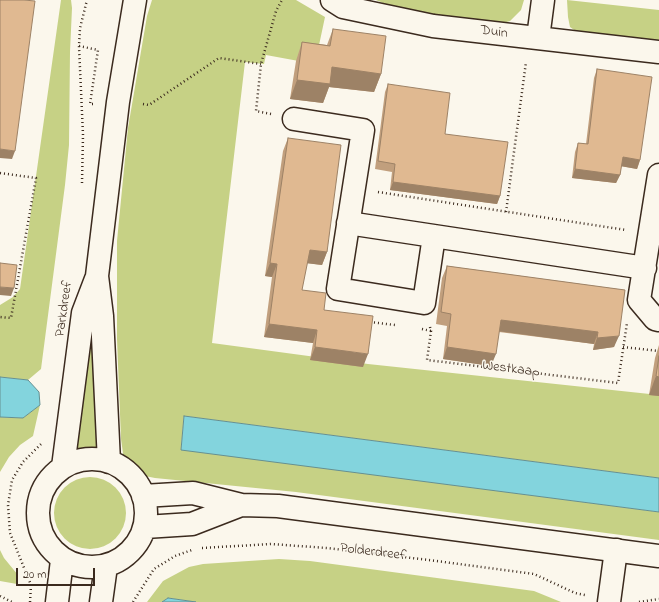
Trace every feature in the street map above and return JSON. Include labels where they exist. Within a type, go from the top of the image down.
[{"type":"street","name":"Parkdreef","points":[[109,462],[102,316],[97,276],[118,102],[135,0]]},
{"type":"street","name":"Duin","points":[[332,0],[343,8],[433,26],[659,52]]},
{"type":"street","points":[[534,38],[543,0]]},
{"type":"street","points":[[294,119],[363,130],[338,289],[424,303],[434,236]]},
{"type":"street","points":[[659,174],[639,300],[655,319],[659,320]]},
{"type":"street","points":[[348,223],[645,268]]},
{"type":"street","name":"Parkdreef","points":[[63,466],[82,313],[97,276]]},
{"type":"street","points":[[94,459],[109,462],[127,472],[140,488],[146,508],[145,527],[137,544],[124,558],[106,566],[84,568],[62,560],[48,547],[40,531],[37,513],[40,495],[49,478],[63,466],[78,460],[94,459]]},
{"type":"street","points":[[143,496],[193,493],[241,505],[278,506],[659,556]]},
{"type":"street","points":[[145,527],[192,524],[241,505]]},
{"type":"street","points":[[609,601],[616,550]]},
{"type":"street","points":[[57,602],[62,560]]},
{"type":"street","points":[[101,602],[106,566]]},
{"type":"path","points":[[82,185],[83,135],[79,46],[80,28],[86,0]]},
{"type":"path","points":[[282,0],[276,11],[261,64],[256,111],[294,119]]},
{"type":"path","points":[[506,212],[534,38]]},
{"type":"path","points":[[79,46],[98,50],[90,104],[118,102],[149,105],[219,58],[261,64]]},
{"type":"path","points":[[0,173],[36,178],[11,318],[0,317]]},
{"type":"path","points":[[354,188],[650,234]]},
{"type":"path","name":"Westkaap","points":[[424,303],[431,331],[427,360],[618,383],[628,318]]},
{"type":"path","points":[[623,346],[659,350]]},
{"type":"path","points":[[30,602],[31,585],[10,533],[8,505],[12,480],[23,462],[42,443]]},
{"type":"path","name":"Polderdreef","points":[[133,602],[154,569],[175,556],[197,548],[271,544],[334,548],[534,574],[574,593],[609,601]]},
{"type":"path","points":[[0,596],[12,602]]},
{"type":"path","points":[[638,602],[659,599]]},
{"type":"green space","points":[[61,0],[71,0],[72,8],[69,145],[41,369],[28,380],[0,377],[0,305],[13,297],[20,289]]},
{"type":"green space","points":[[152,0],[296,0],[325,17],[315,64],[266,55],[264,64],[245,62],[212,343],[368,364],[659,395],[659,478],[184,416],[181,449],[659,512],[659,540],[296,492],[155,478],[140,475],[124,460],[121,439],[117,339],[117,241],[128,128],[147,16]]},
{"type":"green space","points":[[376,0],[524,0],[521,10],[510,21],[500,24],[411,15]]},
{"type":"green space","points":[[567,0],[659,10],[659,46],[584,37],[570,27]]},
{"type":"green space","points":[[93,330],[99,449],[79,448],[72,450]]},
{"type":"green space","points":[[40,405],[33,436],[20,445],[9,457],[0,472],[0,417],[23,418]]},
{"type":"green space","points":[[90,477],[104,480],[116,487],[123,499],[126,513],[123,527],[116,539],[104,546],[90,549],[76,546],[64,539],[57,527],[54,513],[57,499],[64,487],[76,480]]},
{"type":"green space","points":[[0,550],[4,558],[18,575],[17,584],[0,581]]},
{"type":"green space","points":[[279,559],[310,561],[534,591],[561,602],[196,602],[168,598],[162,602],[147,602],[163,581],[189,567],[203,564]]},
{"type":"water","points":[[0,377],[28,380],[39,392],[40,405],[23,418],[0,417]]},
{"type":"water","points":[[184,416],[659,478],[659,512],[181,450]]},
{"type":"water","points":[[168,598],[196,602],[162,602]]},
{"type":"building","points":[[0,0],[35,1],[15,151],[0,149]]},
{"type":"building","points":[[333,29],[386,36],[381,74],[332,67],[330,84],[297,80],[302,42],[330,46]]},
{"type":"building","points":[[597,69],[652,77],[640,160],[623,157],[620,175],[575,169],[578,143],[588,144]]},
{"type":"building","points":[[388,84],[450,93],[445,134],[508,142],[500,196],[393,182],[395,164],[378,161]]},
{"type":"building","points":[[288,138],[341,145],[327,252],[310,250],[302,290],[326,293],[324,310],[373,316],[368,354],[315,347],[317,330],[269,324],[277,264],[270,263]]},
{"type":"building","points":[[0,263],[17,265],[14,288],[0,287]]},
{"type":"building","points":[[447,266],[625,290],[619,336],[597,338],[598,332],[501,320],[496,354],[447,347],[451,314],[441,312]]},
{"type":"building","points":[[659,356],[659,377],[656,376]]}]
